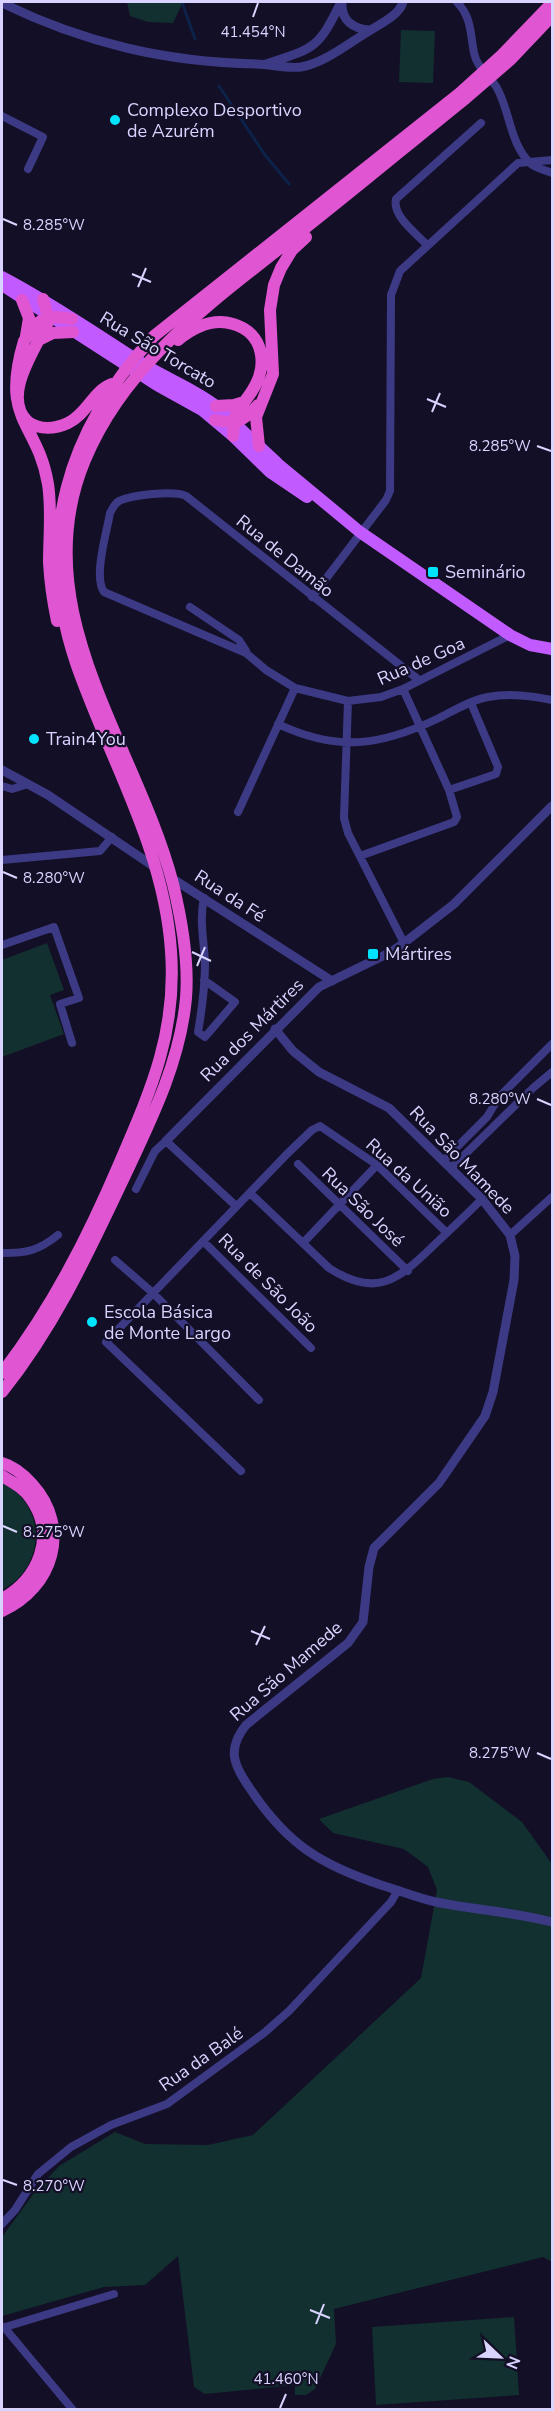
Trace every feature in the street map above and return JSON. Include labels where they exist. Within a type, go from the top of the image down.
[{"type":"highway","points":[[506,57],[552,3]]},
{"type":"highway","points":[[2,1392],[25,1362],[78,1274],[148,1127],[169,1076],[179,1039],[186,998],[181,920],[173,882],[153,825],[82,651],[69,595],[67,572],[72,500],[85,460],[102,426],[126,390],[183,325],[315,220],[463,96],[552,16]]},
{"type":"highway","points":[[2,1373],[71,1268],[101,1206],[153,1085],[163,1049],[171,998],[171,950],[160,877],[150,844],[77,665],[66,631],[58,574],[58,544],[63,499],[75,456],[114,384],[154,336],[463,96]]},
{"type":"highway","points":[[215,420],[234,423],[243,420],[259,405],[270,384],[273,374],[270,310],[274,285],[292,250],[309,234],[315,220]]},
{"type":"highway","points":[[43,299],[48,316]]},
{"type":"highway","points":[[22,300],[29,318],[32,339]]},
{"type":"highway","points":[[72,319],[48,316],[40,319],[13,385],[16,408],[28,422],[47,428],[64,425],[80,415],[103,388],[114,384]]},
{"type":"highway","points":[[162,348],[168,347],[202,325],[219,322],[234,324],[246,330],[258,343],[263,360],[261,373],[235,417],[233,436]]},
{"type":"highway","points":[[4,376],[15,353],[32,339],[52,333],[73,332]]},
{"type":"highway","points":[[216,406],[244,402]]},
{"type":"highway","points":[[259,405],[256,427],[259,446]]},
{"type":"highway","points":[[6,410],[16,429],[36,453],[45,473],[50,506],[50,577],[55,611],[65,643],[77,665]]},
{"type":"highway","points":[[2,1361],[7,1354],[16,1354]]},
{"type":"highway","points":[[2,1463],[24,1475],[39,1491],[49,1510],[54,1530],[53,1552],[38,1585],[24,1599],[2,1611]]},
{"type":"highway","points":[[2,1476],[19,1486],[31,1498],[39,1514],[43,1531],[42,1550],[28,1580],[16,1591],[2,1599]]},
{"type":"main road","name":"Rua São Torcato","points":[[2,277],[43,299],[162,375],[202,396],[360,532],[510,635],[530,645],[552,649]]},
{"type":"main road","name":"Rua São Torcato","points":[[2,285],[157,385],[192,404],[215,420],[285,484],[339,515]]},
{"type":"street","points":[[341,2],[344,17],[349,24],[358,29],[370,30]]},
{"type":"street","points":[[264,64],[305,51],[316,44],[326,32],[341,2]]},
{"type":"street","points":[[2,3],[56,28],[136,51],[218,63],[300,67],[314,63],[394,15],[403,2]]},
{"type":"street","points":[[457,2],[470,21],[474,54],[478,65],[498,90],[514,136],[524,155],[532,164],[552,173]]},
{"type":"street","points":[[2,116],[43,137],[28,169]]},
{"type":"street","points":[[427,245],[397,214],[394,206],[396,199],[481,123]]},
{"type":"street","points":[[312,597],[386,500],[392,480],[391,295],[400,271],[518,163],[552,160]]},
{"type":"street","name":"Rua de Damão","points":[[120,501],[179,492],[186,496],[419,680]]},
{"type":"street","name":"Rua de Goa","points":[[120,501],[114,505],[110,513],[101,564],[100,586],[104,592],[246,653],[266,670],[295,688],[348,701],[381,697],[404,689],[510,635]]},
{"type":"street","name":"Rua de Goa","points":[[190,606],[239,640],[246,653]]},
{"type":"street","points":[[238,812],[295,688]]},
{"type":"street","points":[[360,856],[454,822],[457,817],[449,790],[404,689]]},
{"type":"street","points":[[278,724],[306,736],[346,744],[386,739],[489,697],[521,695],[552,700]]},
{"type":"street","points":[[348,701],[344,818],[348,833],[404,943]]},
{"type":"street","points":[[449,790],[496,774],[498,767],[471,703]]},
{"type":"street","name":"Rua da Fé","points":[[2,770],[112,837],[332,981]]},
{"type":"street","points":[[2,786],[12,789],[28,784]]},
{"type":"street","name":"Rua dos Mártires","points":[[136,1188],[155,1151],[319,987],[392,952],[404,943],[454,904],[552,806]]},
{"type":"street","points":[[2,860],[100,851],[112,837]]},
{"type":"street","points":[[204,898],[200,916],[205,960],[204,981],[203,1002],[198,1032],[205,1037],[235,1002],[204,981]]},
{"type":"street","points":[[2,945],[54,927],[79,998],[60,1004],[72,1043]]},
{"type":"street","name":"Rua São Mamede","points":[[275,1029],[293,1051],[319,1072],[389,1108],[482,1199],[510,1235],[515,1256],[514,1280],[493,1392],[484,1416],[439,1483],[374,1548],[369,1567],[363,1622],[348,1643],[246,1725],[237,1737],[233,1750],[235,1762],[247,1785],[268,1815],[296,1843],[323,1862],[346,1874],[434,1901],[524,1915],[552,1922]]},
{"type":"street","points":[[443,1161],[487,1117],[499,1097],[552,1044]]},
{"type":"street","points":[[451,1168],[532,1088],[552,1072]]},
{"type":"street","name":"Rua da União","points":[[250,1193],[312,1130],[320,1126],[377,1166],[447,1233]]},
{"type":"street","points":[[166,1141],[236,1206]]},
{"type":"street","name":"Rua São José","points":[[298,1164],[408,1271]]},
{"type":"street","points":[[303,1244],[377,1166]]},
{"type":"street","points":[[241,1471],[105,1342],[250,1193],[329,1268],[341,1276],[370,1285],[390,1282],[408,1271],[482,1199]]},
{"type":"street","points":[[510,1235],[552,1197]]},
{"type":"street","points":[[2,1253],[20,1253],[40,1249],[58,1234]]},
{"type":"street","name":"Rua de São João","points":[[203,1241],[311,1348]]},
{"type":"street","points":[[115,1260],[153,1293],[259,1400]]},
{"type":"street","name":"Rua da Balé","points":[[2,2224],[15,2210],[38,2174],[71,2147],[111,2126],[167,2103],[264,2033],[289,2011],[383,1910],[398,1890]]},
{"type":"street","points":[[73,2409],[3,2327],[114,2294]]},
{"type":"green space","points":[[127,2],[183,2],[173,23],[148,22],[130,16]]},
{"type":"green space","points":[[401,30],[435,31],[433,83],[399,82]]},
{"type":"green space","points":[[47,943],[64,990],[50,995],[64,1034],[2,1057],[2,960]]},
{"type":"green space","points":[[2,1483],[17,1493],[28,1506],[34,1520],[36,1536],[27,1567],[17,1580],[2,1590]]},
{"type":"green space","points":[[448,1777],[469,1782],[522,1822],[552,1864],[552,2262],[543,2257],[334,2309],[336,2344],[315,2389],[306,2395],[295,2395],[295,2385],[205,2394],[194,2387],[178,2256],[145,2285],[104,2287],[2,2316],[2,2237],[34,2193],[59,2166],[115,2132],[145,2144],[208,2145],[253,2135],[421,1978],[437,1890],[428,1867],[404,1849],[333,1833],[319,1819],[433,1779]]},
{"type":"green space","points":[[514,2317],[519,2395],[376,2405],[372,2327]]},
{"type":"waterway","points":[[182,2],[195,39]]},
{"type":"waterway","points":[[219,86],[265,155],[289,184]]},
{"type":"place","name":"Complexo Desportivo de Azurém","points":[[115,120]]},
{"type":"place","name":"Seminário","points":[[433,572]]},
{"type":"place","name":"Train4You","points":[[34,739]]},
{"type":"place","name":"Mártires","points":[[373,954]]},
{"type":"place","name":"Escola Básica de Monte Largo","points":[[92,1322]]}]
